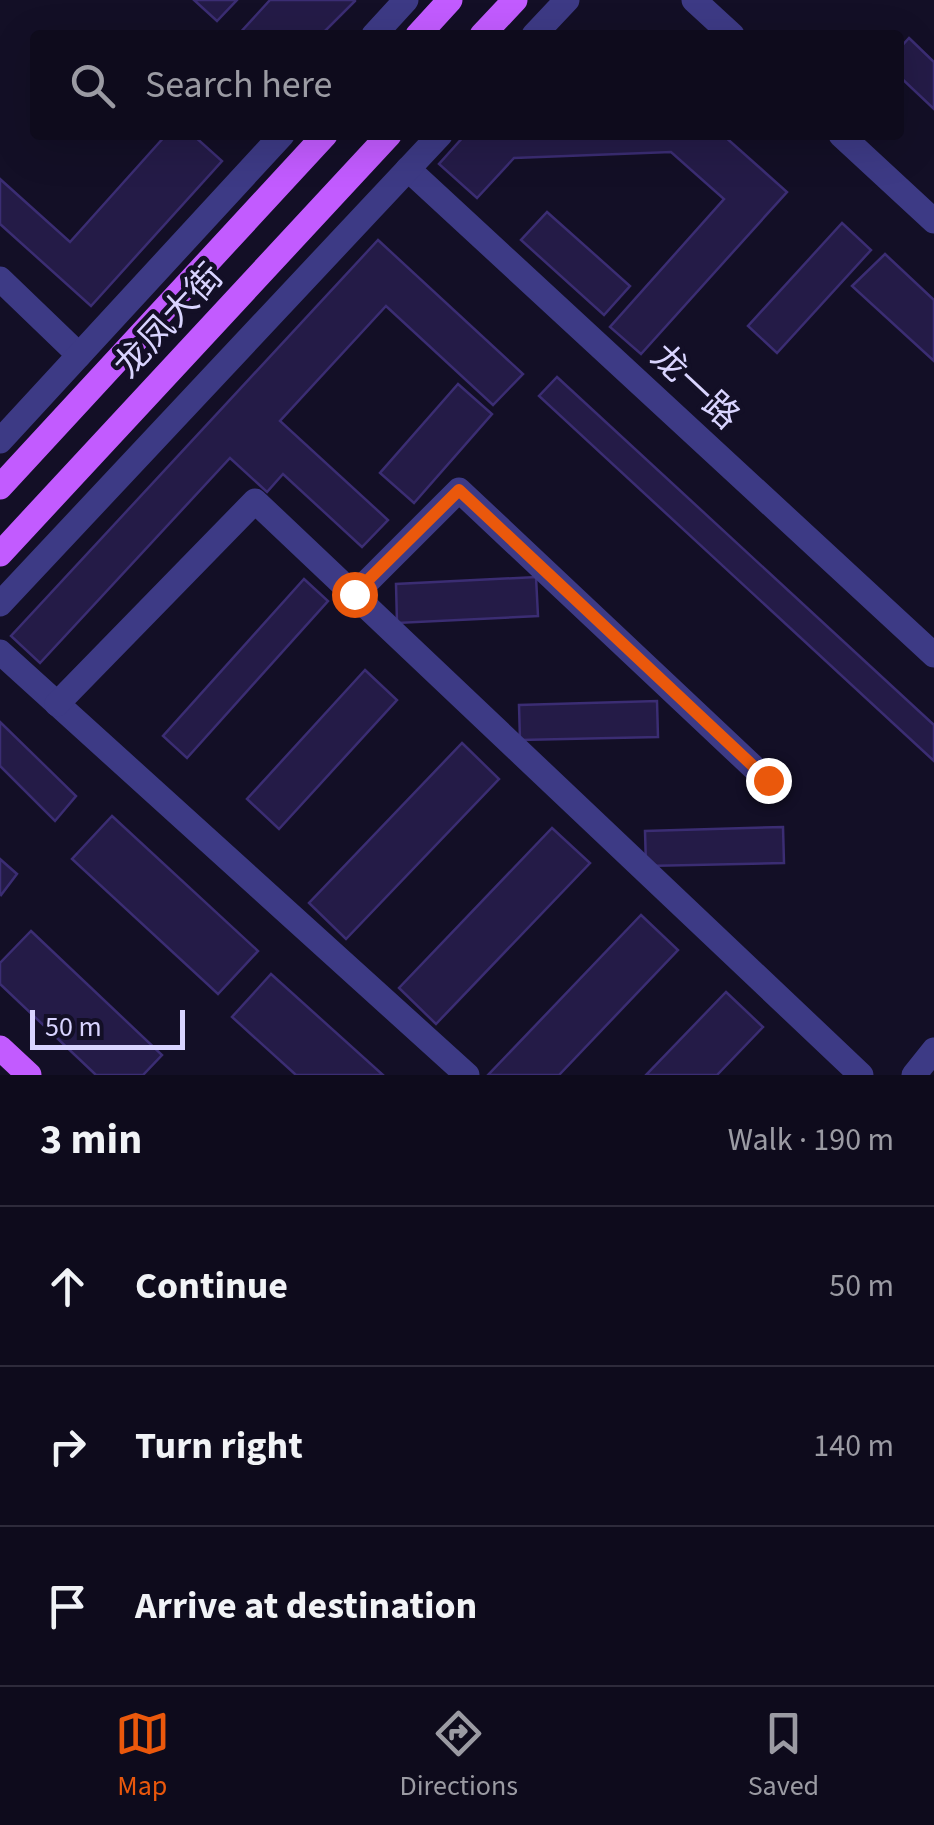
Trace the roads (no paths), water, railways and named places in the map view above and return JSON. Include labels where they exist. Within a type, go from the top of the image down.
[{"type":"main road","points":[[423,30],[450,0]]},
{"type":"main road","points":[[487,30],[515,0]]},
{"type":"main road","name":"龙凤大街","points":[[0,486],[320,140]]},
{"type":"main road","name":"龙凤大街","points":[[0,554],[384,140]]},
{"type":"main road","points":[[0,1048],[28,1075]]},
{"type":"street","points":[[379,30],[406,0]]},
{"type":"street","points":[[539,30],[567,0]]},
{"type":"street","points":[[694,0],[727,30]]},
{"type":"street","points":[[0,441],[277,140]]},
{"type":"street","points":[[0,604],[435,140]]},
{"type":"street","points":[[846,140],[934,221]]},
{"type":"street","name":"龙一路","points":[[408,169],[934,655]]},
{"type":"street","points":[[0,279],[79,355]]},
{"type":"street","points":[[354,594],[459,490],[768,780]]},
{"type":"street","points":[[58,704],[254,500],[860,1075]]},
{"type":"street","points":[[0,652],[466,1075]]},
{"type":"street","points":[[914,1075],[934,1050]]}]
